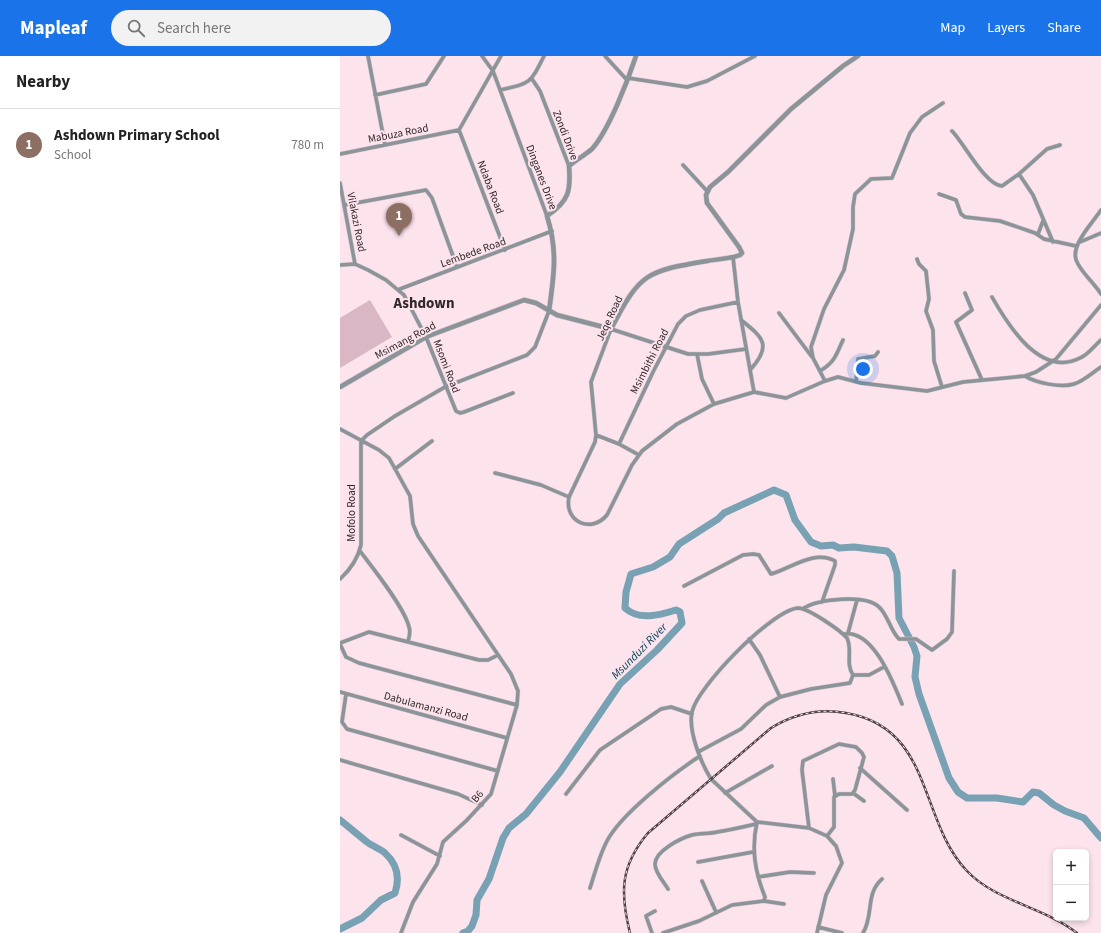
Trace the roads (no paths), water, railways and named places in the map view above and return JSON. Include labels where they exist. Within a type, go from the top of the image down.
[{"type":"street","points":[[368,56],[385,145]]},
{"type":"street","points":[[375,95],[426,84],[444,56]]},
{"type":"street","name":"Dinganes Drive","points":[[482,56],[493,71],[552,231],[555,245],[549,311]]},
{"type":"street","points":[[459,130],[501,56]]},
{"type":"street","points":[[500,90],[520,85],[532,79],[544,56]]},
{"type":"street","points":[[605,56],[628,79],[687,87],[707,81],[755,56]]},
{"type":"street","points":[[569,166],[588,152],[597,142],[628,79],[636,56]]},
{"type":"street","points":[[754,392],[738,302],[733,258],[741,255],[742,251],[710,208],[706,198],[707,191],[792,109],[850,58],[858,56]]},
{"type":"street","name":"Zondi Drive","points":[[532,79],[540,91],[569,166],[569,185],[567,197],[561,206],[547,216]]},
{"type":"street","points":[[813,358],[811,347],[818,332],[823,312],[842,275],[846,260],[853,229],[853,207],[855,194],[871,180],[892,178],[910,134],[922,117],[943,103]]},
{"type":"street","name":"Mabuza Road","points":[[340,154],[459,130]]},
{"type":"street","name":"Ndaba Road","points":[[459,130],[505,250]]},
{"type":"street","points":[[952,131],[978,167],[998,185],[1002,186],[1019,174],[1047,149],[1060,145]]},
{"type":"street","points":[[683,166],[707,191]]},
{"type":"street","points":[[1019,174],[1033,195],[1053,242]]},
{"type":"street","name":"Vilakazi Road","points":[[340,183],[355,264]]},
{"type":"street","points":[[345,205],[426,190],[432,198],[458,267]]},
{"type":"street","points":[[939,194],[956,200],[961,214],[965,217],[1000,221],[1038,234],[1043,239],[1076,246]]},
{"type":"street","points":[[1100,291],[1076,261],[1074,253],[1076,246],[1101,210]]},
{"type":"street","points":[[1038,234],[1043,221]]},
{"type":"street","name":"Lembede Road","points":[[400,289],[552,231]]},
{"type":"street","points":[[1079,242],[1101,233]]},
{"type":"street","name":"Jeqe Road","points":[[596,435],[591,382],[611,329],[630,294],[640,282],[649,276],[676,266],[733,258]]},
{"type":"street","points":[[917,259],[919,264],[926,271],[929,298],[926,312],[933,330],[934,363],[942,387]]},
{"type":"street","name":"Msomi Road","points":[[340,265],[355,264],[374,273],[400,289],[426,337],[454,409],[460,413],[513,393]]},
{"type":"street","points":[[965,293],[972,310],[956,322],[982,380]]},
{"type":"street","points":[[992,297],[1020,340],[1033,351],[1052,362],[1080,358],[1101,340]]},
{"type":"street","name":"Msimang Road","points":[[340,387],[426,337],[524,300],[536,303],[567,319],[611,329]]},
{"type":"street","name":"Msimbithi Road","points":[[619,444],[675,328],[686,316],[707,308],[738,302]]},
{"type":"street","points":[[639,455],[619,444],[596,435],[592,448],[568,497],[569,510],[577,522],[592,524],[605,518],[639,455],[674,426],[714,404],[754,392],[786,398],[825,381],[838,378],[856,382],[921,390],[964,382],[1025,376],[1036,372],[1052,362],[1061,354],[1101,305]]},
{"type":"street","points":[[361,441],[367,435],[395,416],[445,387],[516,360],[531,352],[538,340],[549,311]]},
{"type":"street","points":[[779,313],[813,358],[825,381]]},
{"type":"street","points":[[741,320],[760,336],[764,345],[761,358],[750,370]]},
{"type":"street","points":[[611,329],[666,348],[697,354],[746,349]]},
{"type":"street","points":[[820,371],[834,361],[843,340]]},
{"type":"street","points":[[856,382],[858,359],[878,355],[878,352]]},
{"type":"street","points":[[697,354],[702,379],[714,404]]},
{"type":"street","points":[[1025,376],[1035,381],[1069,385],[1080,382],[1101,367]]},
{"type":"street","name":"B6","points":[[340,429],[384,453],[396,469],[410,496],[412,524],[416,532],[498,655],[518,691],[517,705],[491,794],[482,805],[445,840],[440,856],[432,873],[413,902],[402,933]]},
{"type":"street","name":"Mofolo Road","points":[[340,579],[350,569],[360,551],[361,441]]},
{"type":"street","points":[[396,469],[432,441]]},
{"type":"street","points":[[495,473],[541,485],[568,497]]},
{"type":"street","points":[[360,551],[387,588],[406,618],[410,630],[408,642]]},
{"type":"street","points":[[684,586],[745,554],[759,555],[771,574],[797,563],[816,559],[834,560],[836,563],[822,602]]},
{"type":"street","points":[[764,901],[754,852],[756,823],[711,779],[699,754],[692,723],[692,714],[699,697],[749,639],[784,612],[804,608],[812,604],[840,599],[871,603],[880,607],[899,639],[916,638],[932,650],[950,636],[954,602],[954,572]]},
{"type":"street","points":[[590,888],[603,850],[611,834],[651,794],[680,769],[699,754],[741,729],[766,705],[780,697],[811,689],[848,684],[852,681],[853,675],[849,665],[850,645],[846,634],[857,600]]},
{"type":"street","points":[[804,608],[846,634],[855,634],[868,642],[884,667],[902,704]]},
{"type":"street","points":[[498,655],[488,660],[479,660],[369,632],[340,644],[346,656],[359,663],[517,705]]},
{"type":"street","points":[[749,639],[760,655],[780,697]]},
{"type":"street","points":[[853,675],[869,675],[884,667]]},
{"type":"street","name":"Dabulamanzi Road","points":[[340,692],[507,738]]},
{"type":"street","points":[[346,694],[342,722],[347,729],[498,770]]},
{"type":"street","points":[[566,794],[600,750],[661,709],[672,707],[692,714]]},
{"type":"street","points":[[809,828],[802,770],[803,761],[834,746],[849,745],[858,748],[863,755],[853,793]]},
{"type":"street","points":[[340,760],[458,794],[482,805]]},
{"type":"street","points":[[725,793],[772,766]]},
{"type":"street","points":[[860,768],[907,810]]},
{"type":"street","points":[[827,836],[834,827],[835,796],[833,779]]},
{"type":"street","points":[[835,796],[853,793],[864,801]]},
{"type":"street","points":[[668,889],[657,871],[655,863],[657,857],[669,846],[680,840],[694,834],[716,832],[756,823],[809,828],[827,836],[836,846],[842,863],[826,895],[817,933]]},
{"type":"street","points":[[401,835],[440,856]]},
{"type":"street","points":[[698,862],[754,852]]},
{"type":"street","points":[[758,877],[790,872],[814,873]]},
{"type":"street","points":[[863,933],[868,920],[872,891],[882,879]]},
{"type":"street","points":[[702,881],[716,912]]},
{"type":"street","points":[[663,933],[698,921],[732,905],[764,901],[784,904]]},
{"type":"street","points":[[652,933],[646,916],[655,911]]},
{"type":"street","points":[[818,927],[842,933]]},
{"type":"waterway","name":"Msunduzi River","points":[[463,933],[468,931],[472,926],[476,915],[477,900],[489,879],[503,838],[509,828],[526,814],[560,772],[620,684],[657,650],[682,623],[680,612],[676,610],[663,614],[643,616],[631,612],[625,608],[626,592],[631,574],[653,567],[670,557],[679,544],[718,519],[724,513],[774,490],[786,495],[795,520],[811,542],[821,546],[833,545],[839,548],[854,547],[887,551],[892,556],[897,573],[899,618],[917,656],[915,677],[919,694],[949,778],[958,792],[967,798],[997,798],[1023,802],[1033,792],[1039,793],[1054,805],[1084,818],[1101,838]]},
{"type":"waterway","name":"Msunduzi River","points":[[340,820],[367,842],[389,857],[395,867],[397,877],[395,893],[381,900],[362,918],[340,929]]},
{"type":"railway","points":[[630,933],[625,905],[625,880],[627,869],[632,857],[648,833],[771,728],[789,719],[807,713],[826,711],[846,713],[874,722],[895,737],[910,756],[921,778],[940,827],[951,850],[967,871],[978,881],[991,890],[1050,917],[1077,933]]},
{"type":"place","name":"Ashdown Primary School","points":[[399,236]]},
{"type":"district","name":"Ashdown","points":[[424,303]]}]
